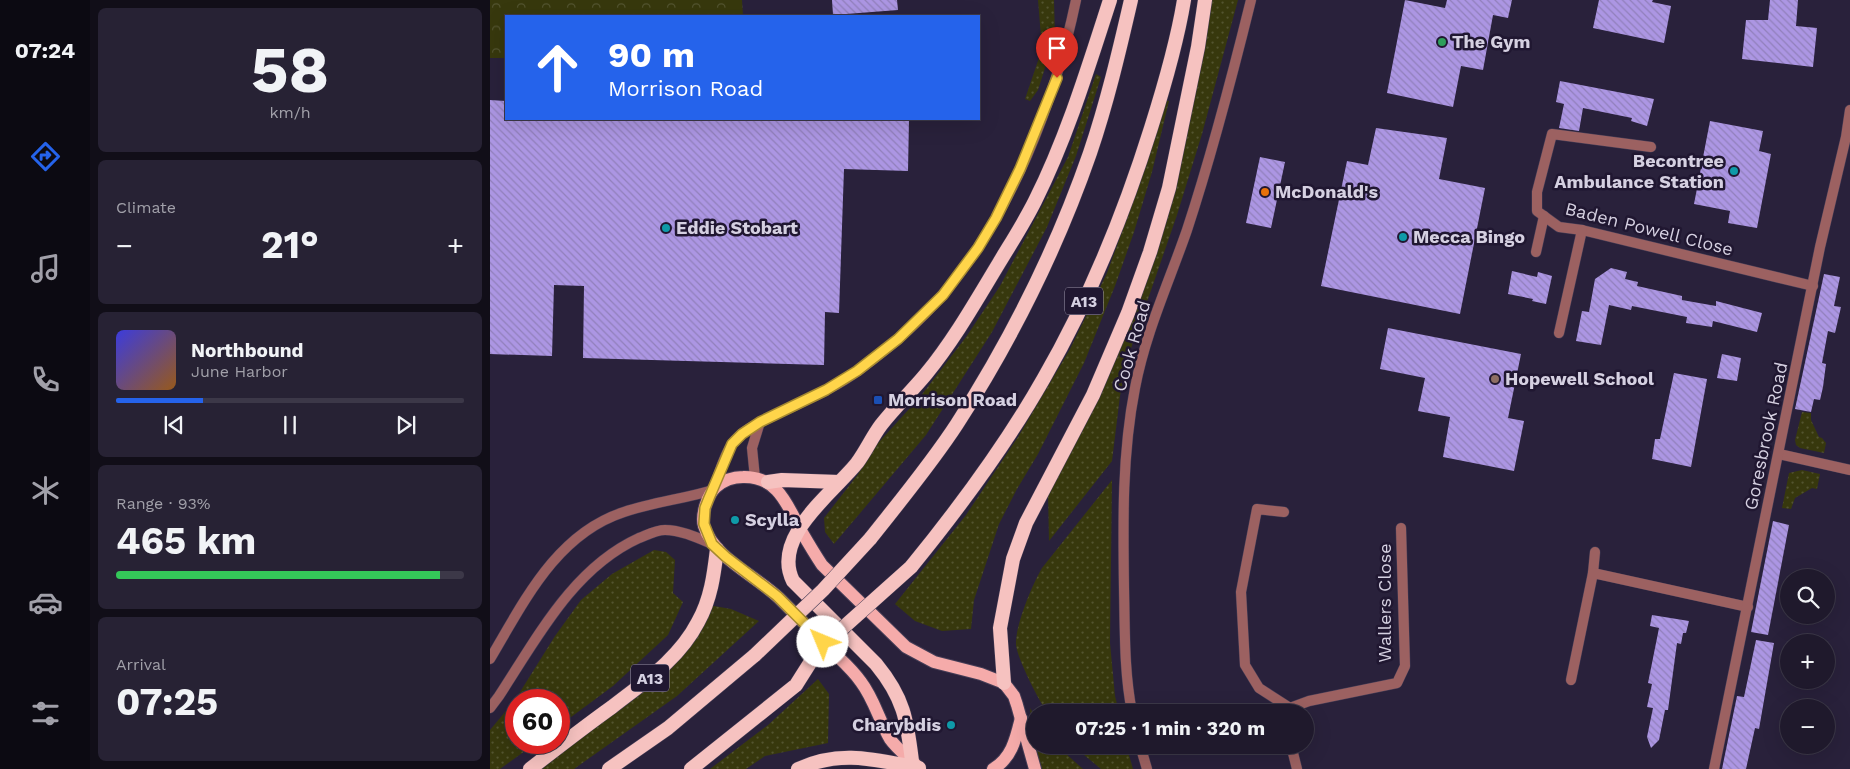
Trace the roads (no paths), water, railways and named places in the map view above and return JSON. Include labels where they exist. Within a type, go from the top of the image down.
[{"type":"highway","points":[[798,769],[825,760],[858,756],[917,766],[906,719],[888,678],[792,581],[788,571],[787,560],[793,538],[800,528],[857,463],[881,425],[927,373],[955,334],[1035,202],[1072,117],[1110,0]]},
{"type":"highway","points":[[609,769],[668,728],[755,655],[824,590],[912,487],[956,425],[996,359],[1049,256],[1090,154],[1114,74],[1131,0]]},
{"type":"highway","name":"A13","points":[[691,769],[796,685],[815,655],[911,567],[956,512],[1001,448],[1044,378],[1100,266],[1139,166],[1164,88],[1184,0]]},
{"type":"highway","name":"A13","points":[[1004,683],[1000,628],[1013,559],[1026,523],[1093,395],[1128,313],[1150,252],[1169,188],[1198,47],[1205,0]]},
{"type":"highway","points":[[762,480],[839,482]]},
{"type":"highway","name":"A13","points":[[530,769],[652,676],[678,651],[695,627],[704,610],[712,585],[715,546]]},
{"type":"main road","points":[[917,766],[896,747],[870,694],[848,667],[777,596],[715,546],[704,524],[705,508],[713,490],[721,483],[730,479],[762,480],[783,496],[822,565],[906,648],[934,662],[981,674],[1004,683],[1014,696],[1035,769]]},
{"type":"main road","points":[[993,769],[1007,756],[1015,741],[1021,718]]},
{"type":"street","points":[[490,659],[526,597],[550,563],[566,547],[597,524],[622,512],[713,490],[732,444],[742,434],[760,422],[826,390],[857,371],[898,339],[943,295],[978,248],[1013,184],[1057,78],[1076,0]]},
{"type":"street","name":"Cook Road","points":[[1131,704],[1125,653],[1124,472],[1127,434],[1135,386],[1148,339],[1203,178],[1232,77],[1251,0]]},
{"type":"street","name":"Goresbrook Road","points":[[1714,769],[1813,286],[1848,137],[1850,110]]},
{"type":"street","name":"Baden Powell Close","points":[[1651,147],[1552,134],[1537,192],[1537,211],[1559,227],[1582,230],[1813,286]]},
{"type":"street","points":[[1536,252],[1544,216]]},
{"type":"street","points":[[1559,333],[1582,230]]},
{"type":"street","points":[[760,422],[752,448],[762,480]]},
{"type":"street","points":[[1779,454],[1850,470]]},
{"type":"street","points":[[1282,704],[1259,688],[1245,665],[1241,592],[1256,509],[1284,512]]},
{"type":"street","name":"Wallers Close","points":[[1303,704],[1309,701],[1397,683],[1405,666],[1401,528]]},
{"type":"street","points":[[490,708],[549,619],[580,580],[600,562],[630,542],[652,532],[663,530],[674,531],[715,546]]},
{"type":"street","points":[[1571,680],[1593,573],[1595,552]]},
{"type":"street","points":[[1593,573],[1748,607]]},
{"type":"street","points":[[1143,754],[1147,769]]},
{"type":"street","points":[[1293,754],[1297,769]]},
{"type":"place","name":"The Gym","points":[[1442,42]]},
{"type":"place","name":"Becontree Ambulance Station","points":[[1734,171]]},
{"type":"place","name":"McDonald's","points":[[1265,192]]},
{"type":"place","name":"Eddie Stobart","points":[[666,228]]},
{"type":"place","name":"Mecca Bingo","points":[[1403,237]]},
{"type":"place","name":"Hopewell School","points":[[1495,379]]},
{"type":"place","name":"Morrison Road","points":[[878,400]]},
{"type":"place","name":"Scylla","points":[[735,520]]},
{"type":"place","name":"Charybdis","points":[[951,725]]}]
